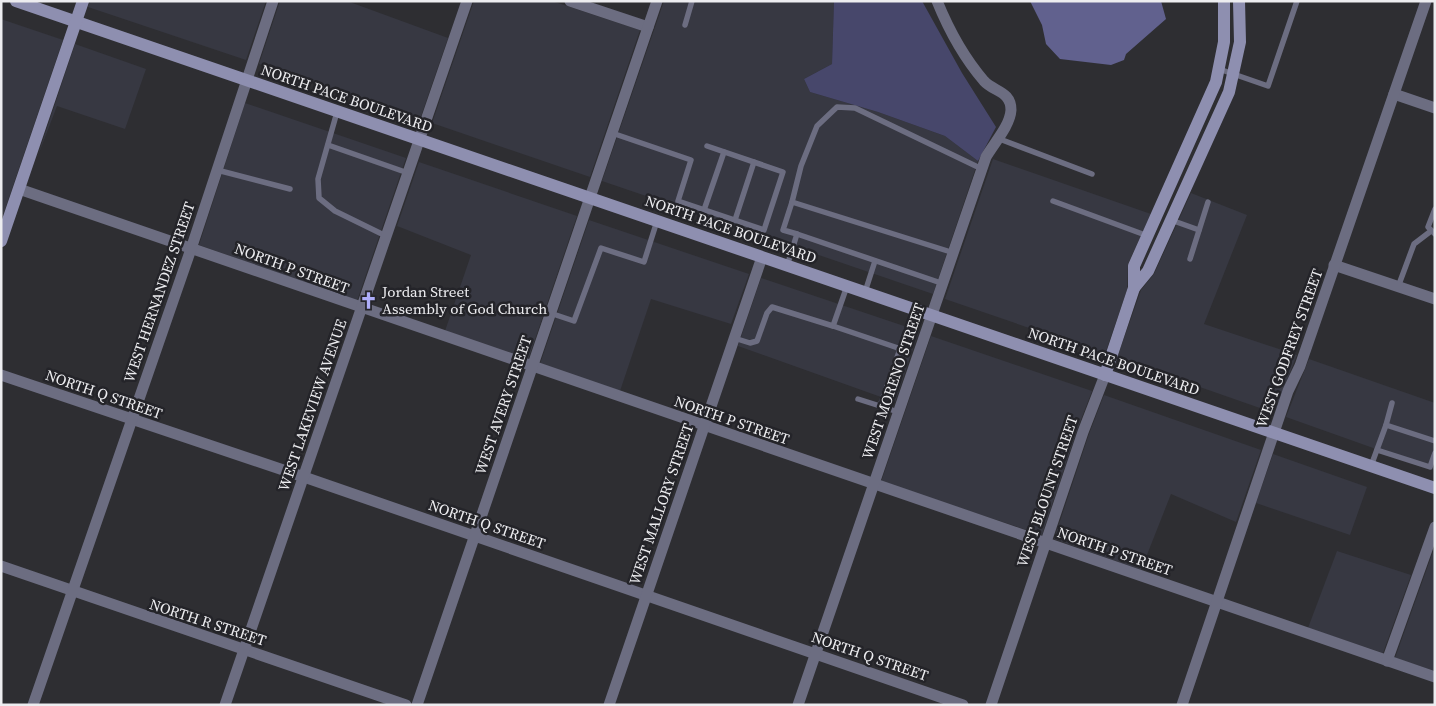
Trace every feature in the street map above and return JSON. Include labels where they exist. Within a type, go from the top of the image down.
[{"type":"main road","name":"NORTH PACE BOULEVARD","points":[[16,1],[1435,488]]},
{"type":"main road","points":[[1,241],[83,1]]},
{"type":"main road","name":"WEST BLOUNT STREET","points":[[1104,375],[1134,288],[1134,266],[1195,133],[1219,69],[1225,22],[1224,1]]},
{"type":"main road","name":"WEST BLOUNT STREET","points":[[1134,288],[1148,271],[1208,139],[1234,74],[1240,42],[1240,1]]},
{"type":"street","name":"WEST HERNANDEZ STREET","points":[[33,705],[191,249],[273,1]]},
{"type":"street","name":"WEST LAKEVIEW AVENUE","points":[[225,705],[467,1]]},
{"type":"street","points":[[570,1],[648,27]]},
{"type":"street","name":"WEST AVERY STREET","points":[[417,705],[657,1]]},
{"type":"street","name":"WEST MORENO STREET","points":[[798,705],[982,169],[1008,120],[1011,108],[1005,93],[985,82],[951,29],[937,1]]},
{"type":"street","name":"WEST GODFREY STREET","points":[[1182,705],[1274,433],[1426,1]]},
{"type":"street","points":[[1394,94],[1435,108]]},
{"type":"street","points":[[1195,133],[1208,139]]},
{"type":"street","name":"NORTH P STREET","points":[[19,189],[873,485],[1046,542],[1435,677]]},
{"type":"street","name":"WEST MALLORY STREET","points":[[609,705],[762,257]]},
{"type":"street","points":[[1334,265],[1435,299]]},
{"type":"street","name":"NORTH Q STREET","points":[[1,375],[304,477],[963,705]]},
{"type":"street","name":"WEST BLOUNT STREET","points":[[991,705],[1104,375]]},
{"type":"street","points":[[1387,661],[1435,527]]},
{"type":"street","name":"NORTH R STREET","points":[[1,566],[406,705]]},
{"type":"lane","points":[[685,25],[692,1]]},
{"type":"lane","points":[[1219,69],[1268,86],[1297,1]]},
{"type":"lane","points":[[944,284],[783,230],[801,166],[817,126],[837,107],[855,108],[982,169]]},
{"type":"lane","points":[[338,112],[318,179],[319,198],[336,211],[386,236]]},
{"type":"lane","points":[[612,133],[691,160],[678,201],[764,230],[783,172],[707,146]]},
{"type":"lane","points":[[997,138],[1092,174]]},
{"type":"lane","points":[[328,145],[408,173]]},
{"type":"lane","points":[[704,210],[724,152]]},
{"type":"lane","points":[[735,220],[754,162]]},
{"type":"lane","points":[[216,170],[290,189]]},
{"type":"lane","points":[[1053,201],[1148,236]]},
{"type":"lane","points":[[792,202],[954,253]]},
{"type":"lane","points":[[1190,259],[1208,202]]},
{"type":"lane","points":[[1398,287],[1414,244],[1433,233],[1428,227],[1435,209]]},
{"type":"lane","points":[[550,313],[574,321],[601,248],[644,262],[658,220]]},
{"type":"lane","points":[[1171,220],[1199,230]]},
{"type":"lane","points":[[787,266],[797,234]]},
{"type":"lane","points":[[865,293],[875,261]]},
{"type":"lane","points":[[833,326],[847,286]]},
{"type":"lane","points":[[734,338],[755,343],[767,313],[772,307],[898,348],[899,352],[880,406]]},
{"type":"lane","points":[[858,399],[898,412]]},
{"type":"lane","points":[[1371,466],[1392,403]]},
{"type":"lane","points":[[1386,425],[1435,441]]},
{"type":"lane","points":[[1377,450],[1430,467],[1435,453]]},
{"type":"shaded area","points":[[90,1],[266,1],[246,60],[88,7]]},
{"type":"shaded area","points":[[280,1],[347,1],[448,38],[420,119],[259,64]]},
{"type":"shaded area","points":[[474,1],[552,1],[640,30],[590,177],[432,123]]},
{"type":"shaded area","points":[[664,1],[834,1],[832,64],[804,79],[810,92],[878,112],[945,136],[978,161],[933,294],[602,181]]},
{"type":"shaded area","points":[[834,1],[922,1],[962,73],[996,127],[978,161],[945,136],[878,112],[810,92],[804,79],[832,64]]},
{"type":"shaded area","points":[[1030,1],[1161,1],[1166,19],[1126,54],[1124,60],[1111,65],[1060,59],[1046,44],[1042,25]]},
{"type":"shaded area","points":[[1,19],[63,40],[1,221]]},
{"type":"shaded area","points":[[75,44],[146,69],[125,129],[57,106],[37,158]]},
{"type":"shaded area","points":[[245,103],[406,158],[357,301],[199,245]]},
{"type":"shaded area","points":[[993,159],[1151,214],[1128,264],[1127,290],[1105,354],[945,299]]},
{"type":"shaded area","points":[[419,162],[577,216],[528,360],[445,331],[471,255],[397,226]]},
{"type":"shaded area","points":[[1191,193],[1247,215],[1204,324],[1297,355],[1274,413],[1117,358],[1141,290],[1154,274]]},
{"type":"shaded area","points":[[589,220],[749,274],[731,324],[651,299],[620,391],[540,364]]},
{"type":"shaded area","points":[[761,278],[919,331],[895,402],[738,346]]},
{"type":"shaded area","points":[[931,336],[1092,391],[1042,535],[881,482]]},
{"type":"shaded area","points":[[1309,359],[1435,403],[1435,470],[1286,417]]},
{"type":"shaded area","points":[[1104,395],[1261,450],[1236,522],[1171,494],[1141,570],[1054,539]]},
{"type":"shaded area","points":[[1273,454],[1367,487],[1350,535],[1256,503]]},
{"type":"shaded area","points":[[1435,546],[1435,671],[1395,658]]},
{"type":"shaded area","points":[[1337,551],[1411,575],[1383,653],[1308,628]]},
{"type":"place","name":"Jordan Street Assembly of God Church","points":[[368,300]]}]
